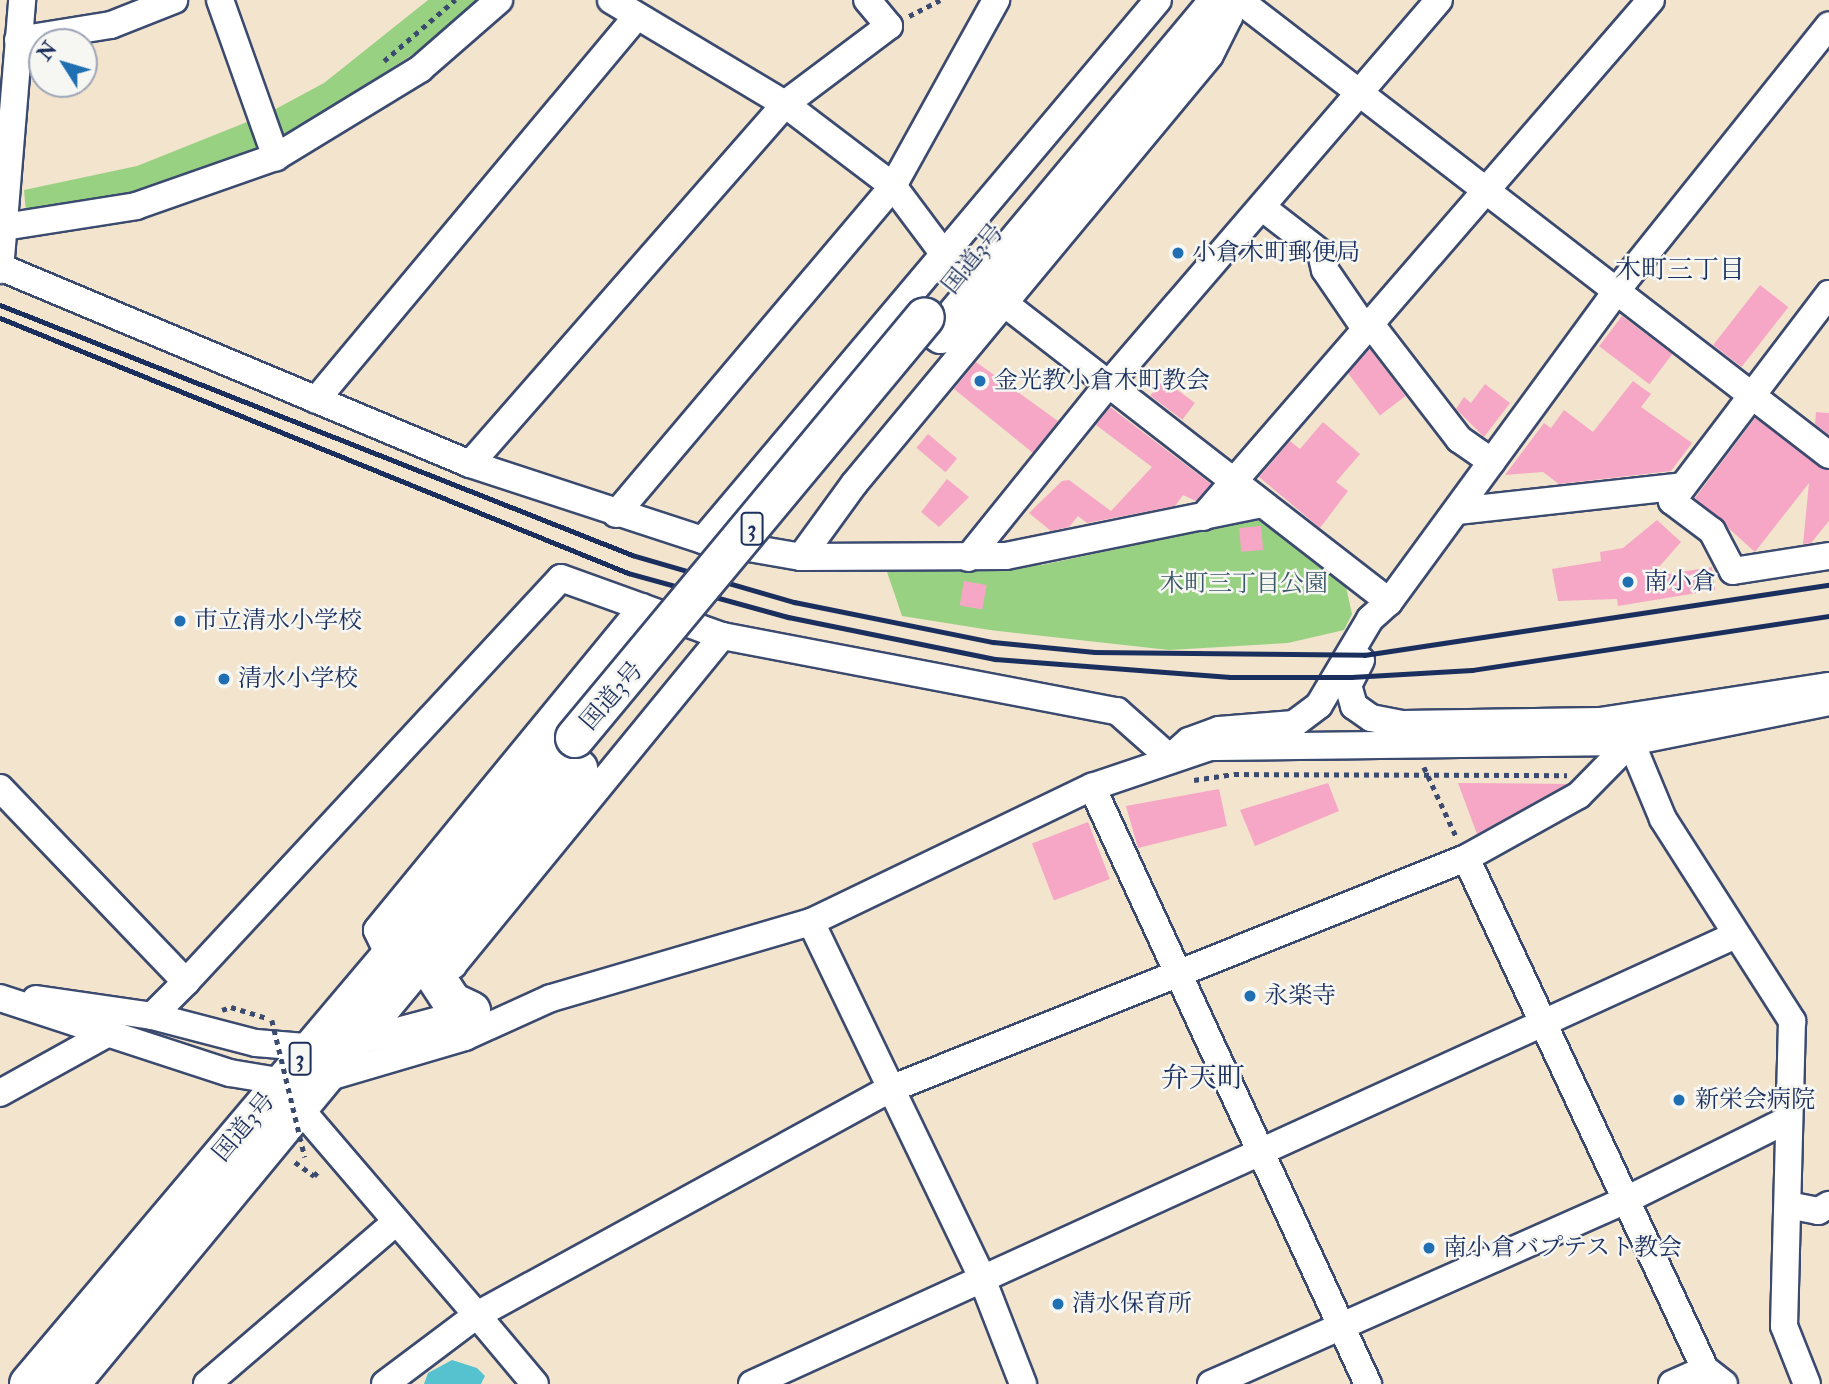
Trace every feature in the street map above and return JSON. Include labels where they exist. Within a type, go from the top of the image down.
[{"type":"highway","name":"国道3号","points":[[933,326],[1185,0]]},
{"type":"highway","name":"国道3号","points":[[70,1384],[283,1129],[317,1063],[933,326],[1220,0]]},
{"type":"highway","name":"国道3号","points":[[317,1063],[354,1044],[406,956]]},
{"type":"highway","points":[[406,956],[452,1002],[471,1011]]},
{"type":"highway","name":"国道3号","points":[[29,1384],[283,1129]]},
{"type":"street","points":[[22,0],[0,268],[470,464],[616,514],[703,540],[801,557],[968,558],[1049,552],[1261,504]]},
{"type":"street","points":[[18,40],[111,25],[174,0]]},
{"type":"street","points":[[220,0],[276,157]]},
{"type":"street","points":[[4,228],[136,206],[276,157],[420,69],[499,0]]},
{"type":"street","points":[[611,0],[635,19],[785,104],[893,186],[946,260]]},
{"type":"street","points":[[470,464],[785,104],[889,26],[867,0]]},
{"type":"street","points":[[616,514],[893,186],[996,0]]},
{"type":"street","points":[[703,540],[946,260],[1114,50],[1158,0]]},
{"type":"street","points":[[801,557],[998,299],[1209,55],[1229,17],[1227,0]]},
{"type":"street","points":[[1239,0],[1829,455]]},
{"type":"street","points":[[968,558],[1107,386],[1363,94],[1439,0]]},
{"type":"street","points":[[1198,520],[1236,485],[1367,325],[1651,0]]},
{"type":"street","points":[[316,400],[635,19]]},
{"type":"street","points":[[1829,25],[1617,290],[1390,602],[1348,685],[1359,711],[1385,722],[1600,721],[1829,685]]},
{"type":"street","points":[[1263,208],[1321,253],[1325,270],[1459,439],[1492,462]]},
{"type":"street","points":[[1829,294],[1672,501],[1712,531],[1733,571],[1829,556]]},
{"type":"street","points":[[998,299],[1107,386],[1390,602]]},
{"type":"street","points":[[1457,511],[1682,486]]},
{"type":"street","points":[[152,1016],[561,578],[722,636],[1117,711],[1174,770]]},
{"type":"street","points":[[1174,770],[1189,741],[1219,730],[1303,719],[1319,705],[1370,619],[1390,602]]},
{"type":"street","points":[[642,607],[377,930],[406,956],[453,965],[722,636]]},
{"type":"street","points":[[0,996],[152,1016],[256,1043],[317,1063],[465,1037],[551,999],[811,922],[1092,787],[1174,770],[1210,747],[1631,742],[1829,702]]},
{"type":"street","points":[[385,1384],[477,1315],[888,1090],[1466,858],[1579,795],[1631,742]]},
{"type":"street","points":[[1631,742],[1663,819],[1793,1021],[1787,1120],[1788,1205],[1784,1326],[1807,1384]]},
{"type":"street","points":[[1092,787],[1176,974],[1264,1153],[1368,1384]]},
{"type":"street","points":[[0,788],[186,982]]},
{"type":"street","points":[[1466,858],[1715,1376],[1672,1384]]},
{"type":"street","points":[[811,922],[888,1090],[981,1276],[1023,1384]]},
{"type":"street","points":[[752,1384],[981,1276],[1264,1153],[1736,935]]},
{"type":"street","points":[[0,996],[103,1036],[230,1073],[283,1129]]},
{"type":"street","points":[[354,1044],[471,1011],[551,999]]},
{"type":"street","points":[[117,1010],[173,1041],[262,1067],[283,1129]]},
{"type":"street","points":[[0,1093],[103,1036]]},
{"type":"street","points":[[230,1073],[248,1096],[283,1129],[396,1222],[535,1384]]},
{"type":"street","points":[[1211,1384],[1630,1198],[1787,1120]]},
{"type":"street","points":[[1788,1205],[1818,1211],[1829,1205]]},
{"type":"street","points":[[207,1384],[396,1222]]},
{"type":"path","points":[[889,26],[940,0]]},
{"type":"path","points":[[1413,744],[1466,858]]},
{"type":"path","points":[[1174,770],[1234,774],[1428,775],[1565,771],[1579,795]]},
{"type":"path","points":[[231,1007],[272,1020],[283,1129],[314,1176],[320,1169]]},
{"type":"green space","points":[[428,0],[480,0],[421,49],[279,140],[270,112],[324,83]]},
{"type":"green space","points":[[252,120],[261,149],[91,207],[26,212],[24,190],[137,166]]},
{"type":"green space","name":"木町三丁目公園","points":[[1248,521],[1263,521],[1345,582],[1352,614],[1344,630],[1288,643],[1169,650],[990,630],[902,616],[886,569],[1042,565]]},
{"type":"water","points":[[452,1360],[477,1368],[485,1376],[481,1384],[424,1384],[428,1373]]},
{"type":"building","points":[[1760,285],[1788,307],[1742,367],[1713,345]]},
{"type":"building","points":[[1622,316],[1672,354],[1649,384],[1599,346]]},
{"type":"building","points":[[1370,349],[1406,396],[1380,415],[1344,368]]},
{"type":"building","points":[[976,362],[1058,421],[1033,453],[954,389]]},
{"type":"building","points":[[1163,379],[1195,403],[1182,420],[1150,396]]},
{"type":"building","points":[[1633,381],[1651,394],[1641,407],[1692,443],[1671,471],[1559,484],[1543,472],[1505,475],[1544,423],[1551,428],[1564,410],[1593,432]]},
{"type":"building","points":[[1485,384],[1510,403],[1484,437],[1456,409],[1464,397],[1471,403]]},
{"type":"building","points":[[1110,407],[1211,484],[1196,501],[1183,495],[1175,506],[1087,523],[1078,516],[1069,527],[1051,531],[1029,513],[1062,481],[1069,480],[1111,511],[1152,467],[1096,425]]},
{"type":"building","points":[[1816,412],[1829,413],[1829,435],[1815,424]]},
{"type":"building","points":[[1755,418],[1829,470],[1829,521],[1811,543],[1803,544],[1809,483],[1755,552],[1695,498]]},
{"type":"building","points":[[1323,422],[1360,454],[1336,482],[1348,491],[1320,528],[1259,477],[1290,441],[1300,449]]},
{"type":"building","points":[[928,434],[957,458],[946,472],[916,448]]},
{"type":"building","points":[[947,479],[969,497],[939,527],[921,512]]},
{"type":"building","points":[[1657,520],[1681,542],[1650,577],[1712,567],[1715,590],[1618,606],[1617,599],[1558,601],[1552,569],[1601,561],[1600,552],[1623,548]]},
{"type":"building","points":[[1261,526],[1263,550],[1241,552],[1239,528]]},
{"type":"building","points":[[964,581],[987,585],[982,610],[960,606]]},
{"type":"building","points":[[1328,783],[1339,811],[1255,846],[1240,810]]},
{"type":"building","points":[[1458,783],[1567,784],[1477,834]]},
{"type":"building","points":[[1219,789],[1227,826],[1138,848],[1126,806]]},
{"type":"building","points":[[1088,822],[1110,879],[1054,900],[1032,844]]},
{"type":"railway","points":[[0,305],[632,555],[794,602],[993,642],[1095,652],[1364,655],[1829,585]]},
{"type":"railway","points":[[0,318],[628,573],[788,617],[995,659],[1230,677],[1351,677],[1472,670],[1829,616]]},
{"type":"place","name":"小倉木町郵便局","points":[[1178,253]]},
{"type":"place","name":"金光教小倉木町教会","points":[[980,381]]},
{"type":"place","name":"南小倉","points":[[1628,582]]},
{"type":"place","name":"市立清水小学校","points":[[180,621]]},
{"type":"place","name":"清水小学校","points":[[224,679]]},
{"type":"place","name":"永楽寺","points":[[1250,996]]},
{"type":"place","name":"新栄会病院","points":[[1679,1100]]},
{"type":"place","name":"南小倉バプテスト教会","points":[[1429,1248]]},
{"type":"place","name":"清水保育所","points":[[1058,1304]]},
{"type":"district","name":"木町三丁目","points":[[1680,271]]},
{"type":"district","name":"弁天町","points":[[1203,1079]]}]
